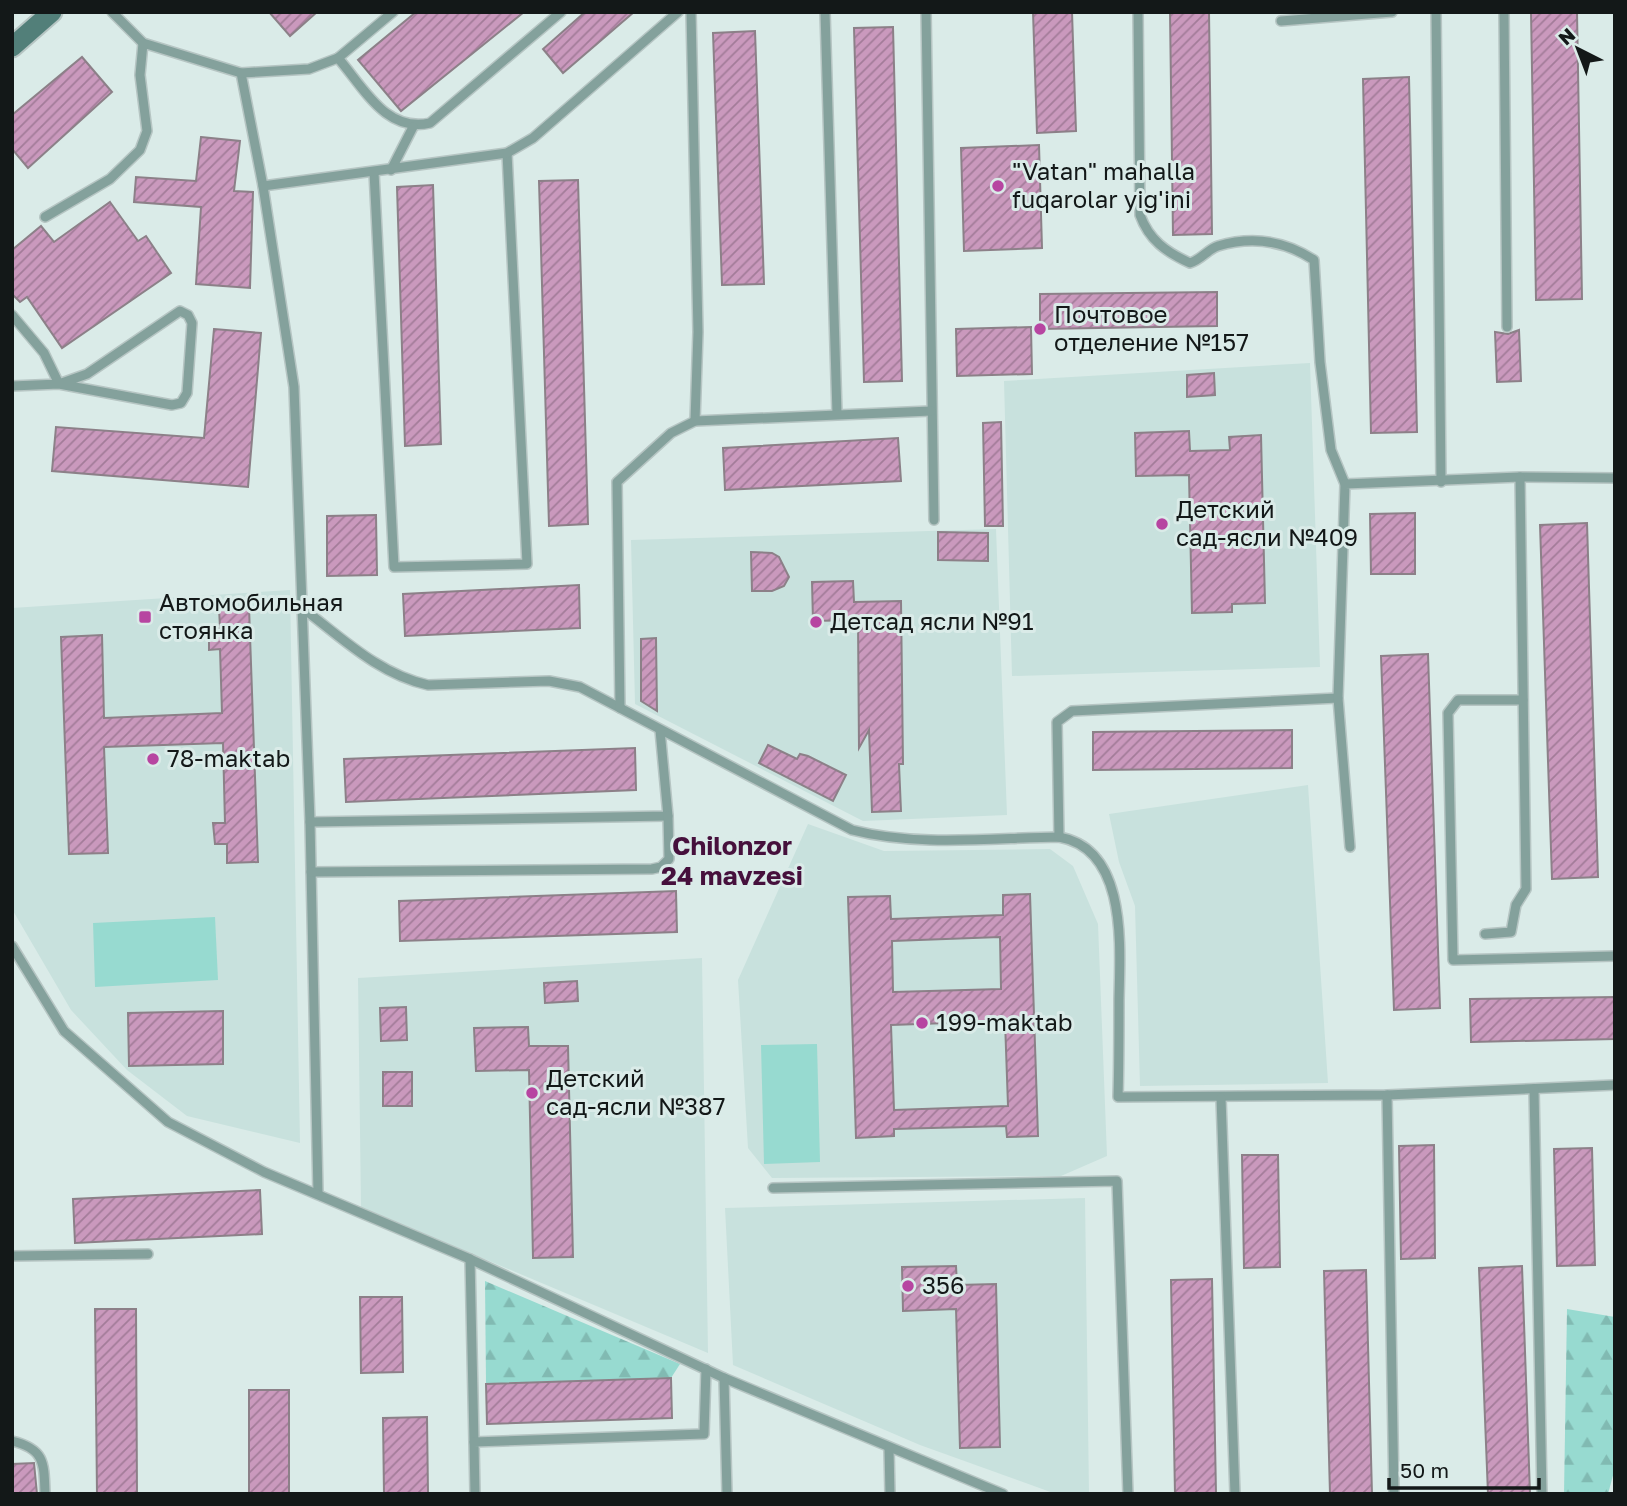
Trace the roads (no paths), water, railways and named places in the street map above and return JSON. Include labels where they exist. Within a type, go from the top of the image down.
[{"type":"main road","points":[[12,47],[52,12]]},
{"type":"lane","points":[[112,12],[143,43],[241,74],[309,69],[338,58],[393,12]]},
{"type":"lane","points":[[338,58],[391,119],[413,127],[430,123],[561,12]]},
{"type":"lane","points":[[263,186],[507,153],[533,138],[678,12]]},
{"type":"lane","points":[[691,12],[698,332],[695,421]]},
{"type":"lane","points":[[825,12],[837,414]]},
{"type":"lane","points":[[926,12],[934,520]]},
{"type":"lane","points":[[1138,12],[1140,215],[1147,234],[1175,256],[1190,263],[1202,260],[1215,247],[1269,240],[1299,250],[1314,260],[1320,362],[1331,450],[1345,484],[1338,698],[1350,847]]},
{"type":"lane","points":[[1281,21],[1392,12]]},
{"type":"lane","points":[[1436,12],[1441,482]]},
{"type":"lane","points":[[1504,12],[1507,327]]},
{"type":"lane","points":[[45,216],[110,179],[139,150],[147,131],[141,75],[143,43]]},
{"type":"lane","points":[[241,74],[263,186],[294,387],[310,822],[318,1193]]},
{"type":"lane","points":[[391,170],[413,127]]},
{"type":"lane","points":[[374,172],[394,567],[527,564],[507,153]]},
{"type":"lane","points":[[12,386],[59,384],[172,405],[181,403],[187,393],[192,323],[188,315],[180,311],[87,374],[59,384]]},
{"type":"lane","points":[[12,315],[44,353],[59,384]]},
{"type":"lane","points":[[620,708],[617,482],[671,432],[695,421],[931,411]]},
{"type":"lane","points":[[1345,484],[1520,477],[1615,478]]},
{"type":"lane","points":[[1485,934],[1511,932],[1516,905],[1526,889],[1520,477]]},
{"type":"lane","points":[[301,607],[380,667],[402,678],[428,685],[549,681],[580,687],[852,830],[912,839],[1075,839],[1099,862],[1118,917],[1118,1097],[1387,1095],[1615,1085]]},
{"type":"lane","points":[[1059,837],[1057,722],[1072,711],[1338,698]]},
{"type":"lane","points":[[1523,700],[1458,700],[1448,713],[1453,960],[1615,956]]},
{"type":"lane","points":[[311,872],[661,867],[669,859],[660,730]]},
{"type":"lane","points":[[310,822],[668,816]]},
{"type":"lane","points":[[12,946],[64,1031],[168,1122],[264,1172],[470,1259],[724,1378],[889,1449],[1003,1494]]},
{"type":"lane","points":[[1534,1089],[1542,1494]]},
{"type":"lane","points":[[1387,1095],[1394,1494]]},
{"type":"lane","points":[[1221,1098],[1235,1494]]},
{"type":"lane","points":[[773,1188],[1116,1181],[1128,1494]]},
{"type":"lane","points":[[12,1256],[148,1254]]},
{"type":"lane","points":[[470,1259],[475,1494]]},
{"type":"lane","points":[[474,1442],[704,1434],[706,1369]]},
{"type":"lane","points":[[724,1378],[727,1494]]},
{"type":"lane","points":[[12,1441],[30,1445],[44,1463],[44,1494]]},
{"type":"lane","points":[[889,1449],[890,1494]]},
{"type":"place","name":"\"Vatan\" mahalla fuqarolar yig'ini","points":[[998,186]]},
{"type":"place","name":"Почтовое отделение №157","points":[[1040,329]]},
{"type":"place","name":"Детский сад-ясли №409","points":[[1162,524]]},
{"type":"place","name":"Автомобильная стоянка","points":[[145,617]]},
{"type":"place","name":"Детсад ясли №91","points":[[816,622]]},
{"type":"place","name":"78-maktab","points":[[153,759]]},
{"type":"place","name":"199-maktab","points":[[922,1023]]},
{"type":"place","name":"Детский сад-ясли №387","points":[[532,1093]]},
{"type":"place","name":"356","points":[[908,1286]]},
{"type":"district","name":"Chilonzor 24 mavzesi","points":[[732,861]]}]
